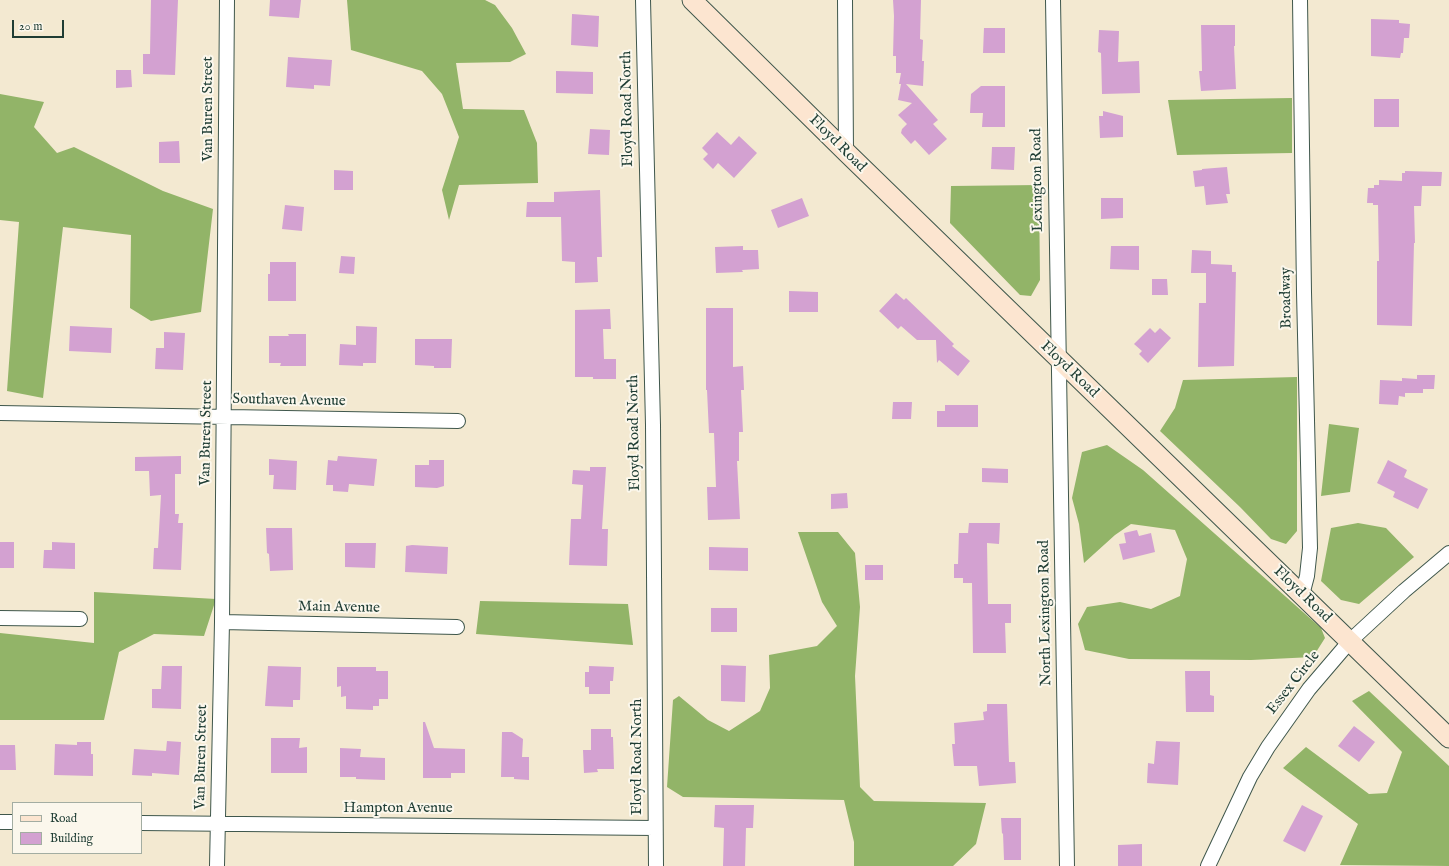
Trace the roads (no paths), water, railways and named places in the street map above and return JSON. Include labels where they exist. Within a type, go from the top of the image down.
[{"type":"street","name":"Van Buren Street","points":[[217,866],[222,622],[227,0]]},
{"type":"street","name":"Floyd Road North","points":[[643,0],[653,425],[656,866]]},
{"type":"street","name":"Floyd Road","points":[[692,0],[1058,360],[1449,738]]},
{"type":"street","points":[[844,0],[846,152]]},
{"type":"street","name":"Lexington Road","points":[[1053,0],[1058,360]]},
{"type":"street","name":"Broadway","points":[[1300,0],[1304,292],[1310,542],[1307,576],[1302,595]]},
{"type":"street","name":"North Lexington Road","points":[[1058,360],[1068,866]]},
{"type":"street","name":"Southaven Avenue","points":[[0,413],[458,421]]},
{"type":"street","name":"Essex Circle","points":[[1208,866],[1250,777],[1268,747],[1309,689],[1350,641],[1404,591],[1449,553]]},
{"type":"street","points":[[0,618],[80,619]]},
{"type":"street","name":"Main Avenue","points":[[222,622],[456,627]]},
{"type":"street","points":[[0,822],[12,822]]},
{"type":"street","name":"Hampton Avenue","points":[[142,823],[655,828]]}]
